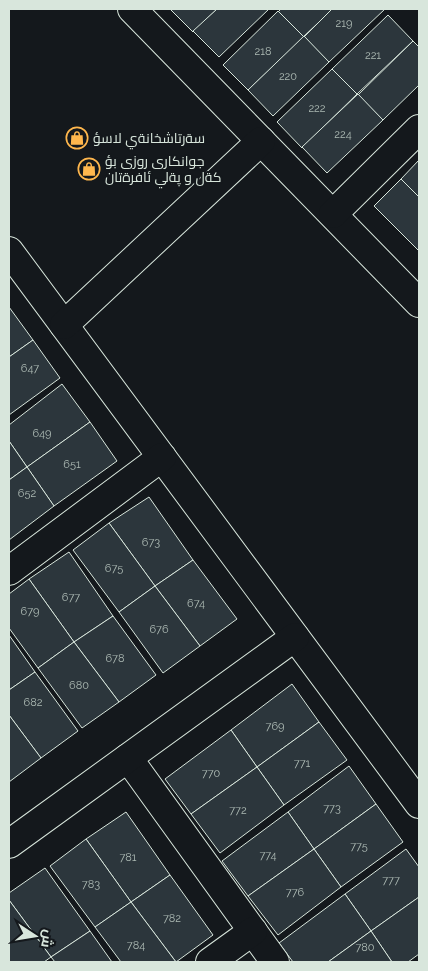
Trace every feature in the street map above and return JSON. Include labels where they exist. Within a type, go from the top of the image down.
[{"type":"street","points":[[132,9],[419,302]]},
{"type":"street","points":[[333,214],[419,129]]},
{"type":"street","points":[[64,325],[261,141]]},
{"type":"street","points":[[9,251],[419,804]]},
{"type":"street","points":[[9,571],[162,457]]},
{"type":"street","points":[[9,844],[295,637]]},
{"type":"street","points":[[128,758],[276,962]]},
{"type":"street","points":[[210,962],[252,931]]},
{"type":"building","points":[[170,9],[217,9],[193,32]]},
{"type":"building","points":[[217,9],[269,9],[219,57],[193,31]]},
{"type":"building","points":[[281,9],[333,9],[303,37],[278,12]]},
{"type":"building","points":[[332,9],[385,9],[329,62],[304,37]]},
{"type":"building","points":[[278,11],[304,37],[248,90],[223,65]]},
{"type":"building","points":[[388,15],[413,41],[357,94],[332,69]]},
{"type":"building","points":[[304,36],[329,62],[273,116],[248,90]]},
{"type":"building","points":[[413,41],[419,47],[419,85],[383,120],[358,95]]},
{"type":"building","points":[[332,69],[357,94],[302,148],[277,122]]},
{"type":"building","points":[[358,94],[383,120],[327,173],[302,147]]},
{"type":"building","points":[[419,160],[419,197],[401,179]]},
{"type":"building","points":[[401,179],[419,197],[419,251],[374,206]]},
{"type":"building","points":[[9,307],[33,340],[9,357]]},
{"type":"building","points":[[33,340],[60,378],[9,415],[9,357]]},
{"type":"building","points":[[62,384],[90,422],[27,467],[9,441],[9,425]]},
{"type":"building","points":[[90,422],[117,461],[54,506],[27,467]]},
{"type":"building","points":[[9,441],[27,467],[9,480]]},
{"type":"building","points":[[27,467],[54,506],[9,540],[9,480]]},
{"type":"building","points":[[149,497],[193,560],[155,586],[109,523]]},
{"type":"building","points":[[109,523],[155,586],[119,612],[73,550]]},
{"type":"building","points":[[69,552],[113,616],[74,642],[29,579]]},
{"type":"building","points":[[193,560],[237,619],[200,646],[155,586]]},
{"type":"building","points":[[29,579],[74,642],[38,668],[9,628],[9,594]]},
{"type":"building","points":[[155,586],[200,646],[163,673],[119,612]]},
{"type":"building","points":[[113,616],[156,675],[119,702],[74,642]]},
{"type":"building","points":[[9,635],[35,672],[9,690]]},
{"type":"building","points":[[74,642],[119,702],[82,728],[38,668]]},
{"type":"building","points":[[35,672],[78,731],[41,758],[9,715],[9,690]]},
{"type":"building","points":[[292,684],[319,722],[257,767],[231,730]]},
{"type":"building","points":[[9,715],[41,758],[9,782]]},
{"type":"building","points":[[319,722],[347,760],[284,805],[257,767]]},
{"type":"building","points":[[231,730],[257,767],[191,814],[165,779]]},
{"type":"building","points":[[349,766],[376,804],[314,849],[288,812]]},
{"type":"building","points":[[257,767],[284,805],[220,853],[191,814]]},
{"type":"building","points":[[376,804],[403,842],[341,887],[314,849]]},
{"type":"building","points":[[126,812],[170,875],[131,902],[86,839]]},
{"type":"building","points":[[288,812],[314,849],[248,896],[222,861]]},
{"type":"building","points":[[86,839],[131,902],[95,927],[50,866]]},
{"type":"building","points":[[314,849],[341,887],[278,935],[248,896]]},
{"type":"building","points":[[406,849],[419,867],[419,897],[371,931],[345,894]]},
{"type":"building","points":[[45,868],[90,931],[51,957],[9,900],[9,893]]},
{"type":"building","points":[[170,875],[213,935],[176,962],[131,902]]},
{"type":"building","points":[[345,894],[371,931],[328,962],[293,962],[279,943]]},
{"type":"building","points":[[419,897],[419,954],[408,962],[392,962],[371,931]]},
{"type":"building","points":[[9,900],[51,957],[44,962],[9,962]]},
{"type":"building","points":[[131,902],[176,962],[121,962],[95,927]]},
{"type":"building","points":[[90,931],[112,962],[55,962],[51,957]]},
{"type":"building","points":[[371,931],[392,962],[328,962]]},
{"type":"place","name":"سةرتاشخانةي لاسؤ","points":[[77,138]]},
{"type":"place","name":"جوانكارى روزى بؤ كةل و پةلي ئافرةتان","points":[[89,169]]}]
